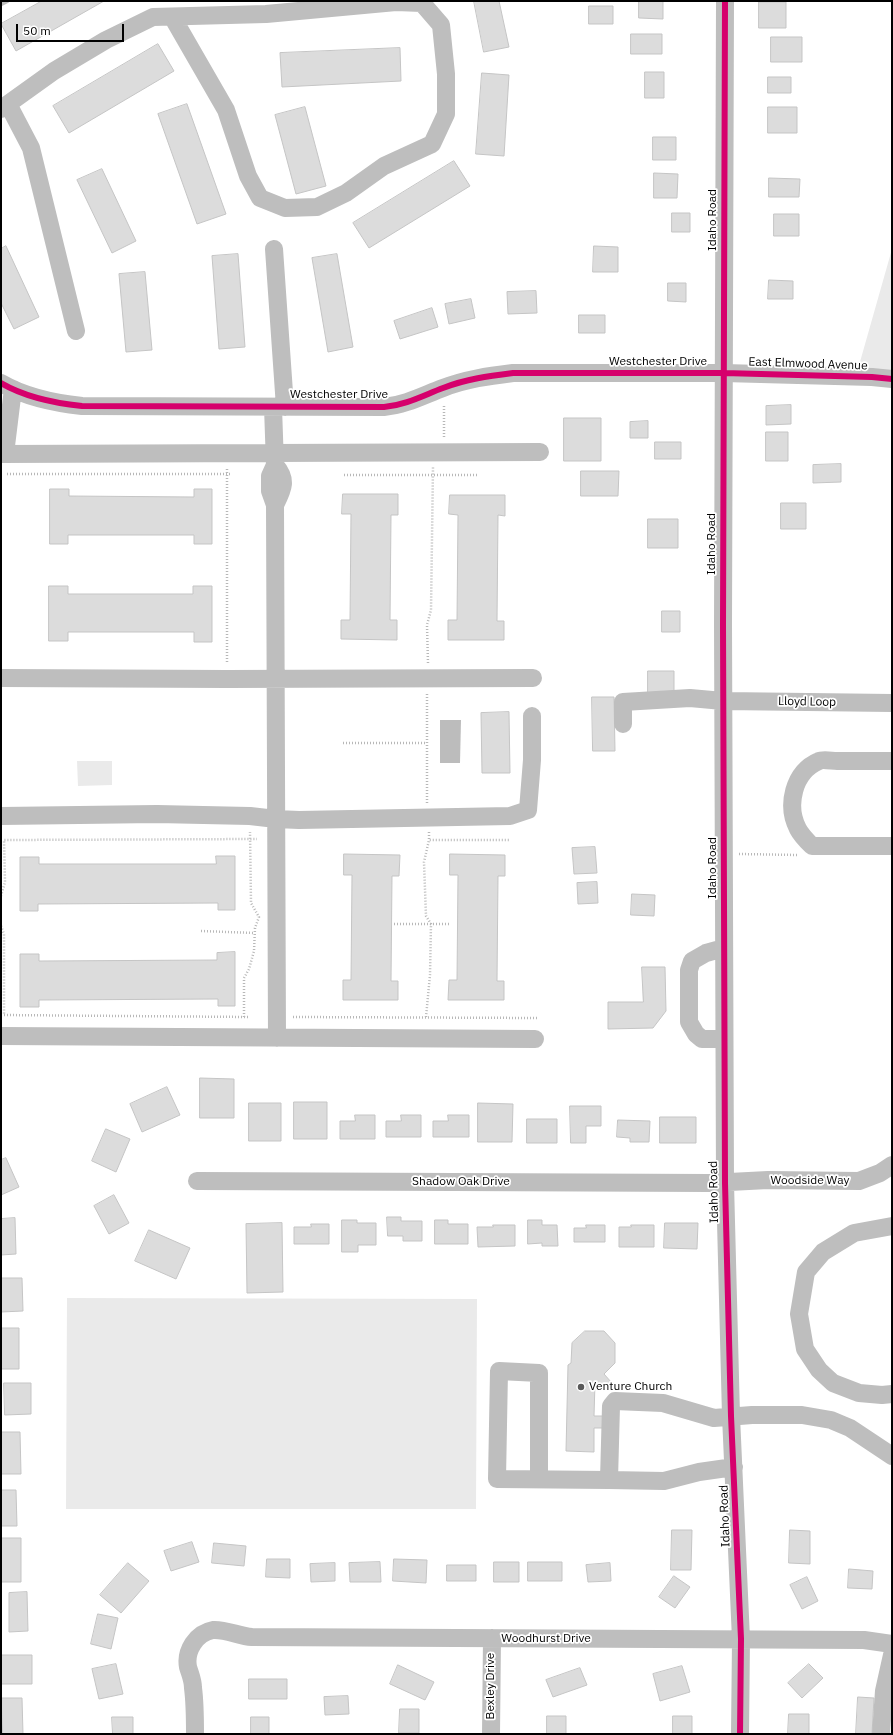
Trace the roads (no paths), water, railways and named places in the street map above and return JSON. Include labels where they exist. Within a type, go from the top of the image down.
[{"type":"street","name":"Idaho Road","points":[[725,1],[723,701],[725,1182],[731,1416],[741,1639],[740,1734]]},
{"type":"street","points":[[76,331],[31,148],[4,107],[54,71],[106,40],[153,17],[173,18],[266,14],[396,2],[422,3],[441,25],[446,74],[446,114],[432,144],[384,166],[346,193],[317,207],[285,208],[260,198],[248,176],[226,110],[173,18]]},
{"type":"street","points":[[274,249],[279,407],[275,459],[282,473],[283,481],[282,491],[275,505],[277,1038]]},
{"type":"street","name":"Westchester Drive","points":[[7,386],[51,402],[82,406],[392,406],[405,403],[444,388],[486,376],[513,373],[724,373]]},
{"type":"street","name":"East Elmwood Avenue","points":[[724,373],[872,377],[892,379]]},
{"type":"street","points":[[7,386],[3,454],[227,453],[275,459],[438,452],[540,452]]},
{"type":"street","points":[[1,678],[533,678]]},
{"type":"street","name":"Lloyd Loop","points":[[624,724],[623,702],[690,698],[723,701],[892,703]]},
{"type":"street","points":[[1,816],[157,814],[250,816],[276,819],[510,816],[528,810],[532,760],[532,716]]},
{"type":"street","points":[[892,761],[819,760],[807,769],[801,776],[793,793],[791,803],[792,815],[798,830],[812,846],[892,846]]},
{"type":"street","points":[[724,948],[706,953],[692,961],[689,970],[689,1022],[696,1034],[702,1038],[724,1040]]},
{"type":"street","points":[[1,1036],[535,1038]]},
{"type":"street","name":"Woodside Way","points":[[725,1182],[768,1180],[859,1181],[880,1173],[892,1165]]},
{"type":"street","name":"Shadow Oak Drive","points":[[196,1181],[725,1182]]},
{"type":"street","points":[[892,1226],[854,1233],[823,1252],[806,1272],[799,1314],[805,1349],[819,1370],[833,1383],[859,1393],[882,1396],[892,1394]]},
{"type":"street","points":[[539,1479],[539,1373],[498,1371],[497,1479],[664,1481],[699,1472],[734,1467]]},
{"type":"street","points":[[609,1480],[611,1406],[615,1402],[663,1403],[714,1418],[731,1416],[802,1415],[831,1420],[850,1428],[892,1456]]},
{"type":"street","name":"Woodhurst Drive","points":[[195,1734],[193,1686],[187,1657],[194,1641],[201,1635],[212,1630],[221,1630],[240,1636],[252,1637],[864,1640],[892,1644]]},
{"type":"street","name":"Bexley Drive","points":[[491,1734],[492,1638]]},
{"type":"street","points":[[881,1734],[884,1691],[892,1655]]},
{"type":"waterway","points":[[1,4],[7,1]]},
{"type":"place","name":"Venture Church","points":[[581,1387]]}]
